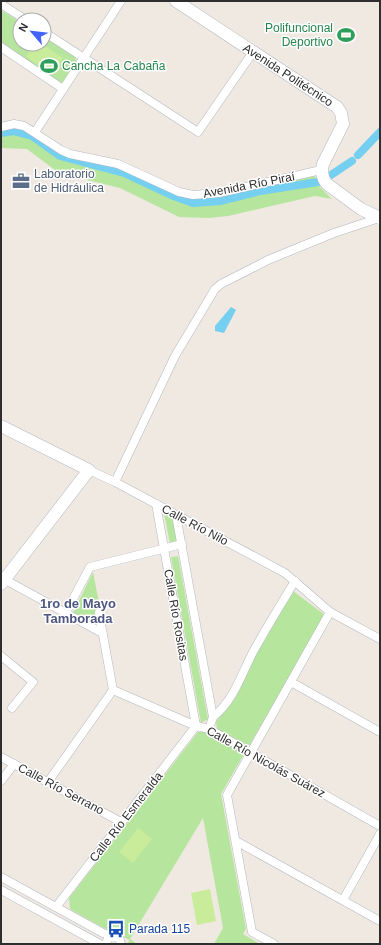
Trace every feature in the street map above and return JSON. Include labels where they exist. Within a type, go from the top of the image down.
[{"type":"main road","name":"Avenida Politécnico","points":[[176,1],[337,107],[341,113],[343,124],[323,176]]},
{"type":"main road","points":[[323,176],[361,209],[379,218]]},
{"type":"main road","name":"Calle Río Nilo","points":[[1,426],[89,470]]},
{"type":"main road","points":[[2,580],[89,470]]},
{"type":"street","points":[[35,132],[121,1]]},
{"type":"street","points":[[1,4],[14,12]]},
{"type":"street","points":[[52,37],[198,132],[252,52]]},
{"type":"street","points":[[1,47],[63,89]]},
{"type":"street","name":"Avenida Río Piraí","points":[[1,127],[14,124],[24,126],[60,150],[70,154],[118,164],[180,192],[193,195],[218,193],[323,176]]},
{"type":"street","points":[[115,482],[175,356],[215,290],[230,278],[305,245],[379,218]]},
{"type":"street","name":"Calle Río Nilo","points":[[89,470],[115,482],[285,573],[330,612],[380,639]]},
{"type":"street","name":"Calle Río Rositas","points":[[156,504],[196,726]]},
{"type":"street","name":"Calle Río Rositas","points":[[176,515],[213,717],[209,729]]},
{"type":"street","points":[[65,614],[90,567],[182,544]]},
{"type":"street","points":[[2,580],[102,634]]},
{"type":"street","points":[[213,717],[222,710],[236,690],[253,652],[295,581]]},
{"type":"street","points":[[274,944],[252,932],[236,841],[226,795],[330,612]]},
{"type":"street","points":[[48,782],[113,690],[99,613]]},
{"type":"street","points":[[1,656],[33,682],[12,708]]},
{"type":"street","points":[[291,682],[380,732]]},
{"type":"street","name":"Calle Río Nicolás Suárez","points":[[113,690],[196,726],[209,729],[380,826]]},
{"type":"street","name":"Calle Río Esmeralda","points":[[56,907],[196,726]]},
{"type":"street","name":"Calle Río Serrano","points":[[1,757],[122,822]]},
{"type":"street","points":[[1,781],[14,764]]},
{"type":"street","points":[[343,900],[380,834]]},
{"type":"street","points":[[236,841],[380,921]]},
{"type":"street","points":[[1,877],[103,933],[119,938],[121,944]]},
{"type":"street","points":[[1,890],[100,944]]},
{"type":"street","points":[[100,944],[103,933]]},
{"type":"street","points":[[100,944],[112,936]]},
{"type":"green space","points":[[1,10],[12,17],[12,51],[1,43]]},
{"type":"green space","points":[[52,42],[75,57],[76,61],[62,83],[59,83],[14,52],[52,52]]},
{"type":"green space","name":"Cancha La Cabaña","points":[[52,51],[63,58],[52,74],[26,57],[29,52],[52,52]]},
{"type":"green space","points":[[15,127],[23,129],[57,151],[118,167],[179,195],[219,196],[315,176],[320,187],[332,199],[315,196],[228,216],[209,218],[179,217],[120,188],[59,173],[27,149],[1,148],[1,129]]},
{"type":"green space","points":[[164,513],[174,520],[178,542],[170,544]]},
{"type":"green space","points":[[178,556],[208,719],[201,723],[171,557]]},
{"type":"green space","points":[[93,572],[100,608],[97,611],[100,627],[73,613]]},
{"type":"green space","points":[[293,591],[325,615],[249,746],[217,729],[216,722],[237,695],[256,655]]},
{"type":"green space","points":[[198,732],[207,732],[244,754],[221,794],[246,929],[243,934],[260,944],[214,944],[223,928],[203,818],[130,939],[137,944],[127,944],[130,940],[111,932],[70,909],[69,898]]},
{"type":"green space","points":[[138,828],[152,839],[133,863],[119,852]]},
{"type":"green space","points":[[210,889],[216,921],[197,925],[191,893]]},
{"type":"water","points":[[231,307],[236,310],[224,333],[215,331],[215,326]]},
{"type":"waterway","points":[[1,133],[13,131],[32,136],[60,156],[124,173],[171,195],[193,203],[221,201],[260,191],[318,182]]},
{"type":"waterway","points":[[358,155],[380,132]]},
{"type":"waterway","points":[[328,177],[352,161]]},
{"type":"place","name":"Polifuncional Deportivo","points":[[346,35]]},
{"type":"place","name":"Cancha La Cabaña","points":[[49,66]]},
{"type":"place","name":"Laboratorio de Hidráulica","points":[[21,181]]},
{"type":"place","name":"Parada 115","points":[[116,929]]},
{"type":"district","name":"1ro de Mayo Tamborada","points":[[78,610]]}]
